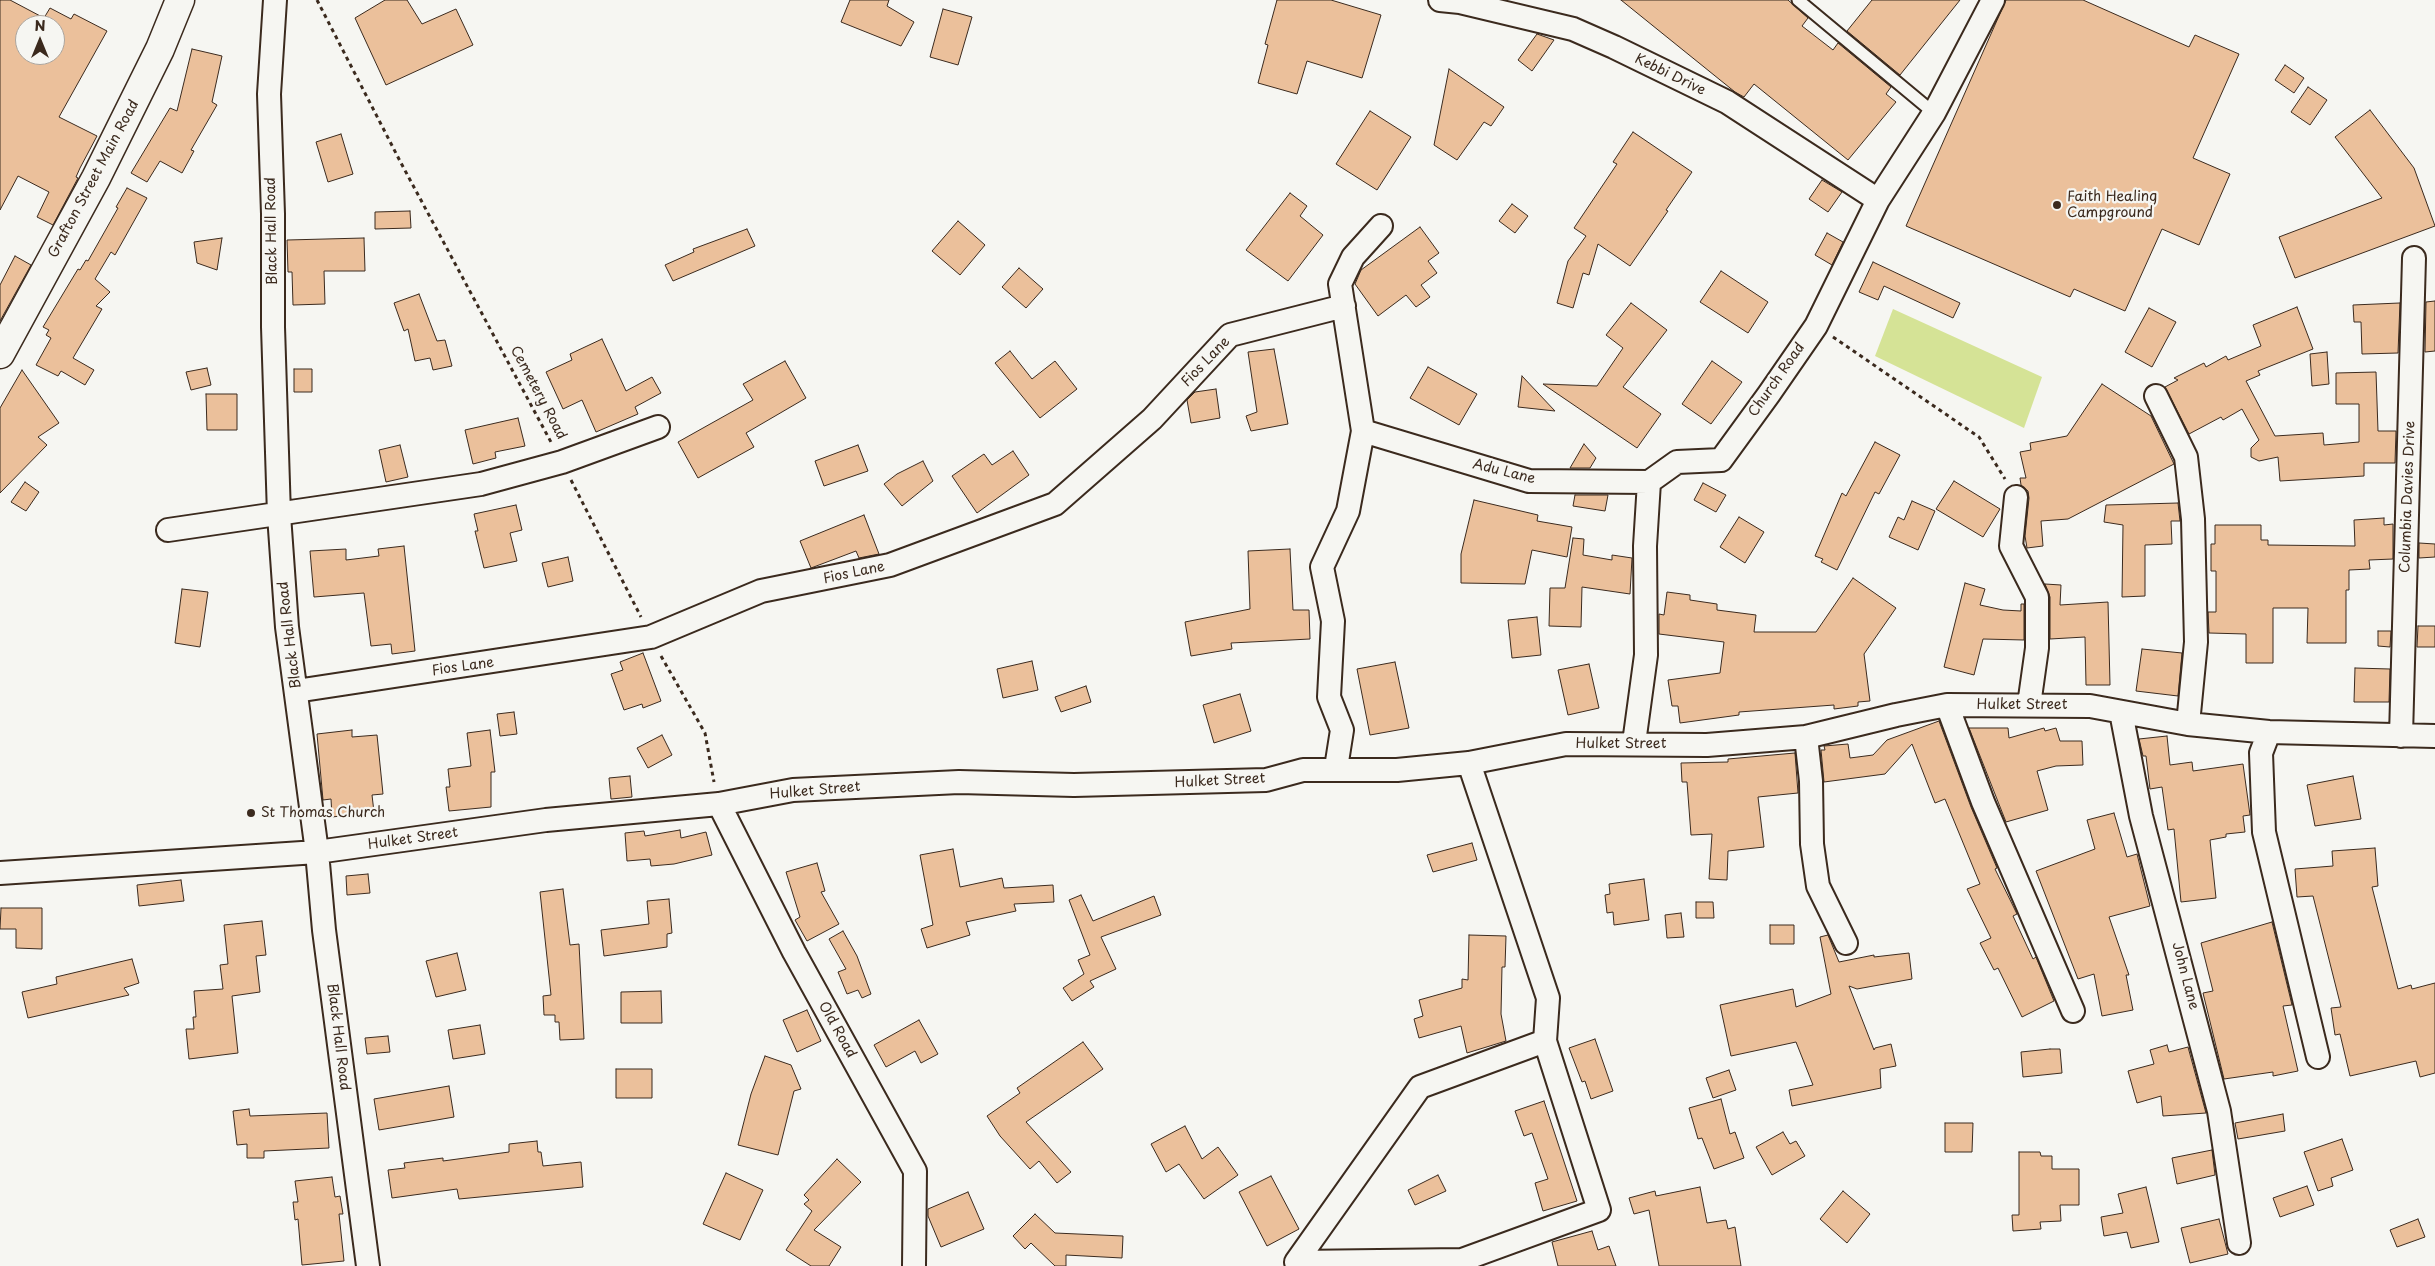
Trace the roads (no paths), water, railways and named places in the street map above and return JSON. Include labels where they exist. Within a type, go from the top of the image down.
[{"type":"street","name":"Grafton Street Main Road","points":[[0,354],[96,178],[160,49],[180,0]]},
{"type":"street","name":"Black Hall Road","points":[[275,0],[269,94],[279,515],[287,627],[368,1266]]},
{"type":"street","name":"Kebbi Drive","points":[[1440,0],[1460,2],[1573,29],[1614,47],[1727,102],[1878,200]]},
{"type":"street","name":"Church Road","points":[[1649,482],[1676,462],[1721,460],[1816,326],[1878,200],[1934,112],[1993,0]]},
{"type":"street","points":[[1336,768],[1342,730],[1329,697],[1333,621],[1322,567],[1348,511],[1363,431],[1340,284],[1353,257],[1381,226]]},
{"type":"street","name":"Columbia Davies Drive","points":[[2401,736],[2414,258]]},
{"type":"street","name":"Fios Lane","points":[[296,691],[651,637],[761,591],[890,566],[1055,504],[1152,419],[1230,335],[1344,306]]},
{"type":"street","points":[[2156,396],[2186,457],[2193,519],[2196,642],[2188,724]]},
{"type":"street","points":[[168,530],[481,484],[562,462],[658,427]]},
{"type":"street","name":"Adu Lane","points":[[1363,431],[1529,481],[1649,482]]},
{"type":"street","points":[[1634,743],[1646,655],[1645,546],[1649,482]]},
{"type":"street","points":[[2016,497],[2011,546],[2037,597],[2037,648],[2029,705]]},
{"type":"street","points":[[1947,705],[1983,802],[2073,1011]]},
{"type":"street","name":"Hulket Street","points":[[0,873],[317,852],[546,820],[718,804],[793,790],[959,782],[1074,785],[1266,780],[1303,770],[1336,768],[1397,770],[1469,763],[1566,744],[1707,745],[1806,737],[1896,714],[1947,705],[2090,706],[2188,724],[2269,732],[2435,736]]},
{"type":"street","name":"John Lane","points":[[2121,712],[2141,816],[2220,1111],[2239,1242]]},
{"type":"street","points":[[2269,732],[2261,753],[2264,832],[2318,1057]]},
{"type":"street","points":[[1806,737],[1811,781],[1812,844],[1818,886],[1846,943]]},
{"type":"street","points":[[1469,763],[1548,998],[1545,1041],[1599,1210],[1462,1260],[1296,1262],[1420,1087],[1545,1041]]},
{"type":"street","name":"Old Road","points":[[718,804],[794,952],[915,1171],[914,1266]]},
{"type":"lane","points":[[1798,0],[1934,112]]},
{"type":"place","name":"Faith Healing Campground","points":[[2057,205]]},
{"type":"place","name":"St Thomas Church","points":[[251,813]]}]
